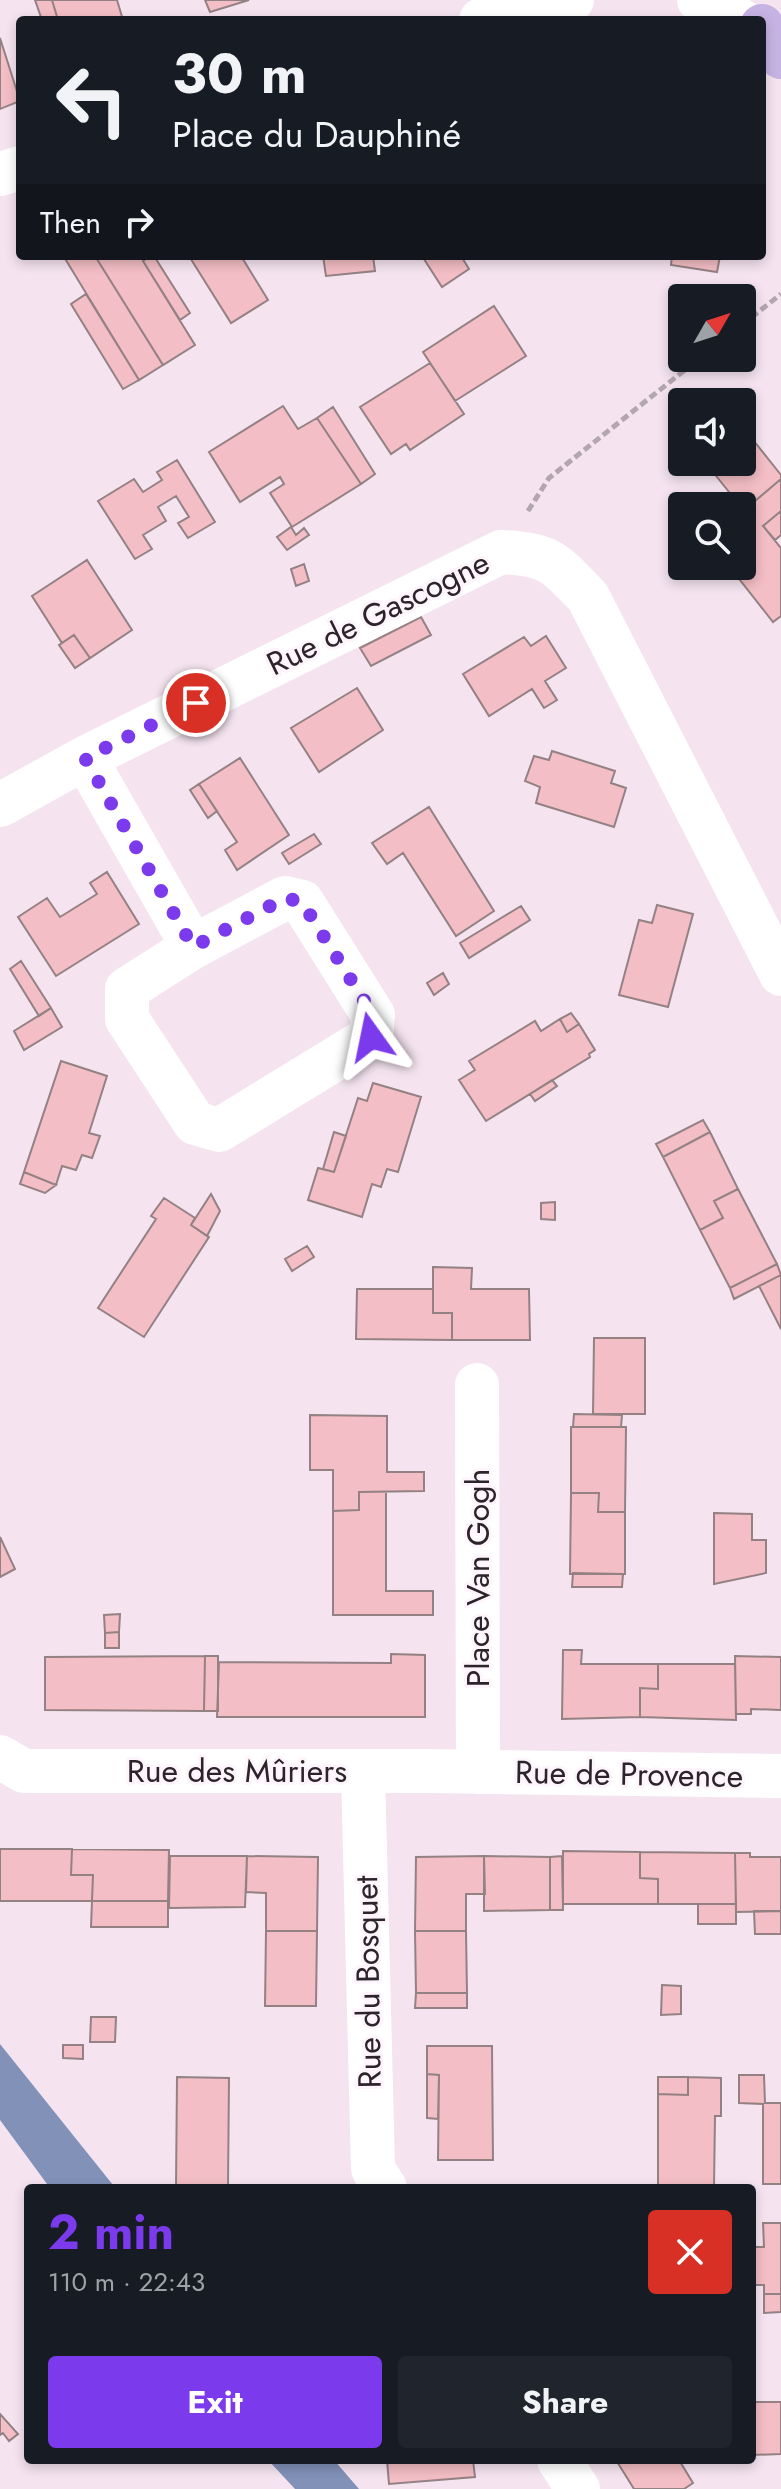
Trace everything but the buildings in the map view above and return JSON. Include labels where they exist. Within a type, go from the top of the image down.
[{"type":"street","points":[[483,16],[496,0]]},
{"type":"street","points":[[498,16],[572,0]]},
{"type":"street","points":[[699,0],[730,16]]},
{"type":"street","name":"Rue de Gascogne","points":[[0,805],[85,758],[501,552],[532,553],[556,564],[588,597],[781,974]]},
{"type":"street","points":[[85,758],[193,947]]},
{"type":"street","points":[[285,898],[302,902],[373,1015],[371,1037],[219,1130],[195,1123],[127,1019],[127,989],[193,947],[285,898]]},
{"type":"street","name":"Place Van Gogh","points":[[477,1385],[478,1772]]},
{"type":"street","name":"Rue des Mûriers","points":[[0,1757],[24,1771],[478,1772]]},
{"type":"street","name":"Rue du Bosquet","points":[[363,1772],[373,2169],[382,2184]]},
{"type":"street","name":"Rue de Provence","points":[[478,1772],[781,1776]]},
{"type":"street","points":[[562,2464],[578,2489]]},
{"type":"path","points":[[756,314],[781,294]]},
{"type":"path","points":[[501,552],[549,478],[682,372]]},
{"type":"water","points":[[0,2044],[113,2184],[47,2184],[0,2120]]},
{"type":"water","points":[[272,2464],[337,2464],[359,2489],[295,2489]]},
{"type":"route","points":[[196,703],[85,758],[193,947],[285,898],[302,902],[373,1015],[371,1037]]}]
